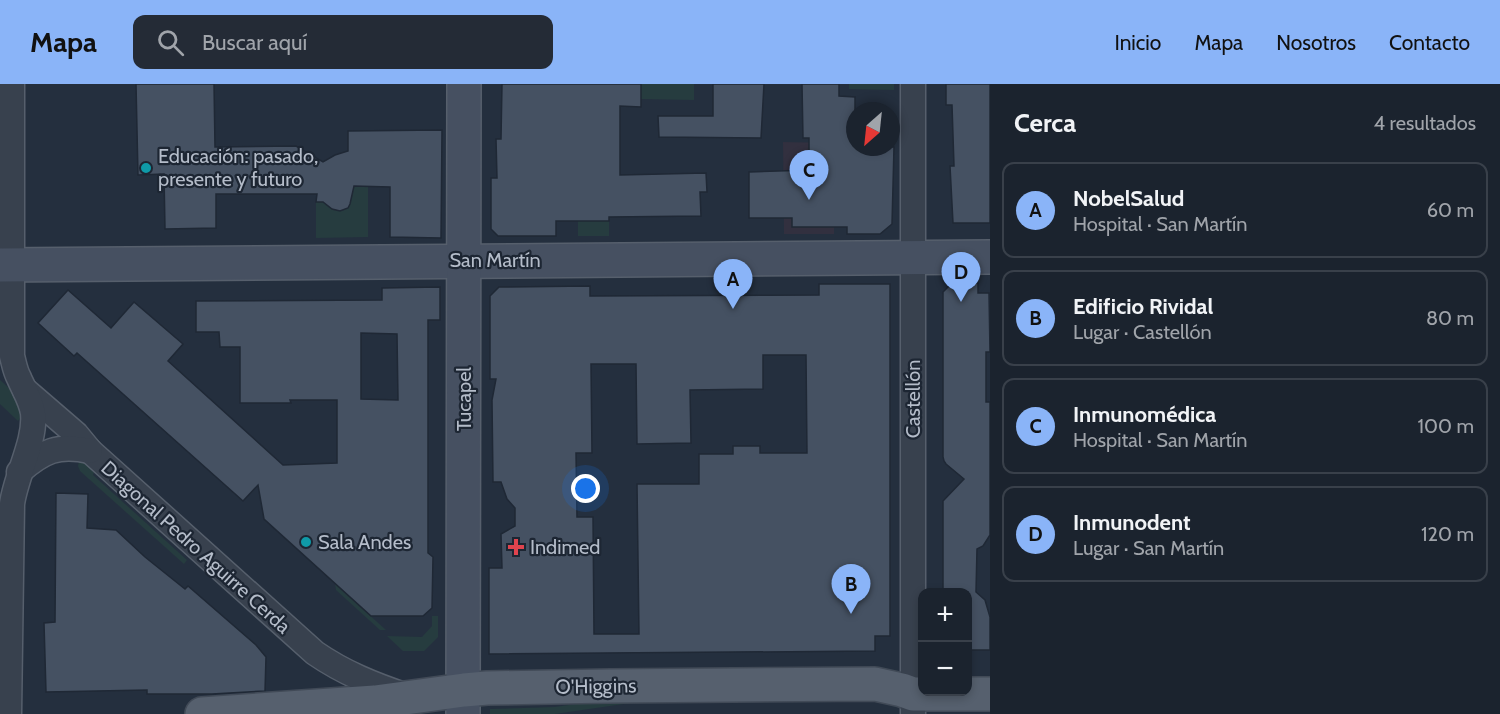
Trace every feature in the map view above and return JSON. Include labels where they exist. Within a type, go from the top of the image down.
[{"type":"main road","name":"Tucapel","points":[[464,84],[464,702]]},
{"type":"main road","name":"San Martín","points":[[6,264],[990,257]]},
{"type":"main road","name":"O'Higgins","points":[[202,714],[412,698],[464,702],[610,686],[875,684],[902,690],[913,704],[990,694]]},
{"type":"street","points":[[9,714],[11,513],[14,492],[33,422],[32,406],[15,370],[12,356],[6,264],[12,84]]},
{"type":"street","name":"Castellón","points":[[913,84],[913,704]]},
{"type":"street","name":"Diagonal Pedro Aguirre Cerda","points":[[0,367],[315,653],[347,672],[412,698]]},
{"type":"street","points":[[19,472],[40,456],[60,448],[90,451]]},
{"type":"shaded area","points":[[783,142],[834,143],[834,234],[784,234]]},
{"type":"green space","points":[[641,84],[694,84],[694,100],[641,99]]},
{"type":"green space","points":[[849,84],[894,84],[894,90],[849,89]]},
{"type":"green space","points":[[354,186],[368,186],[368,237],[316,238],[316,202],[327,202],[334,209],[343,211],[349,204]]},
{"type":"green space","points":[[578,221],[609,221],[609,236],[578,236]]},
{"type":"green space","points":[[0,380],[21,399],[25,412],[18,421],[0,404]]},
{"type":"green space","points":[[80,457],[96,466],[93,475],[187,560],[184,564],[80,471],[78,466]]},
{"type":"green space","points":[[335,584],[386,630],[380,630],[336,590]]},
{"type":"green space","points":[[432,616],[438,616],[438,637],[424,651],[403,651],[387,636],[422,637],[432,626]]},
{"type":"green space","points":[[607,700],[644,701],[555,714],[490,714],[490,709],[554,707]]},
{"type":"building","points":[[136,84],[214,84],[215,147],[296,146],[323,162],[348,151],[348,131],[442,130],[441,238],[390,237],[390,187],[354,186],[348,208],[340,211],[332,209],[323,202],[316,202],[317,194],[216,194],[216,228],[165,229],[164,174],[138,175]]},
{"type":"building","points":[[502,84],[641,84],[641,107],[620,106],[620,175],[706,173],[707,192],[700,192],[701,216],[609,217],[609,221],[556,221],[556,236],[498,236],[491,229],[491,178],[497,178],[496,139],[501,139]]},
{"type":"building","points":[[713,84],[764,84],[761,138],[659,137],[658,116],[713,116]]},
{"type":"building","points":[[802,84],[839,84],[839,96],[855,97],[855,102],[846,102],[846,156],[894,156],[892,224],[880,234],[847,234],[847,227],[792,227],[792,218],[749,218],[749,172],[809,170],[809,138],[803,138]]},
{"type":"building","points":[[946,84],[990,84],[990,223],[953,223],[950,166],[954,166],[952,105],[946,105]]},
{"type":"building","points":[[952,283],[978,283],[978,293],[989,293],[990,352],[986,352],[986,402],[990,402],[990,535],[983,546],[977,549],[976,592],[985,600],[990,617],[990,650],[972,650],[972,588],[943,588],[943,501],[964,479],[946,464],[943,457],[943,292]]},
{"type":"building","points":[[819,284],[890,284],[890,636],[875,636],[875,651],[489,654],[489,568],[502,568],[501,534],[515,526],[515,508],[507,499],[501,482],[493,482],[492,400],[496,379],[490,379],[490,296],[499,287],[590,286],[590,296],[819,295]],"holes":[[[763,355],[806,355],[807,453],[760,453],[760,446],[733,446],[733,454],[699,454],[699,484],[637,484],[639,634],[594,634],[593,517],[577,517],[576,453],[592,453],[591,364],[636,364],[637,444],[691,443],[690,390],[763,389]]]},
{"type":"building","points":[[440,287],[440,320],[428,320],[428,553],[433,557],[432,608],[423,616],[371,616],[264,519],[258,485],[243,501],[77,353],[74,356],[38,323],[68,290],[111,328],[134,302],[183,344],[168,361],[283,465],[337,463],[337,400],[240,403],[240,347],[220,347],[219,332],[196,332],[196,301],[382,300],[382,288]],"holes":[[[361,333],[397,334],[398,400],[361,399]]]},
{"type":"building","points":[[56,493],[88,494],[87,528],[116,530],[145,557],[185,589],[188,586],[256,645],[266,657],[265,691],[212,694],[147,694],[147,690],[46,692],[44,623],[55,622]]},
{"type":"place","name":"Educación: pasado, presente y futuro","points":[[146,168]]},
{"type":"place","name":"Inmunomédica","points":[[809,200]]},
{"type":"place","name":"Inmunodent","points":[[961,302]]},
{"type":"place","name":"NobelSalud","points":[[733,309]]},
{"type":"place","name":"Sala Andes","points":[[306,542]]},
{"type":"place","name":"Indimed","points":[[516,547]]},
{"type":"place","name":"Edificio Rividal","points":[[851,614]]}]
